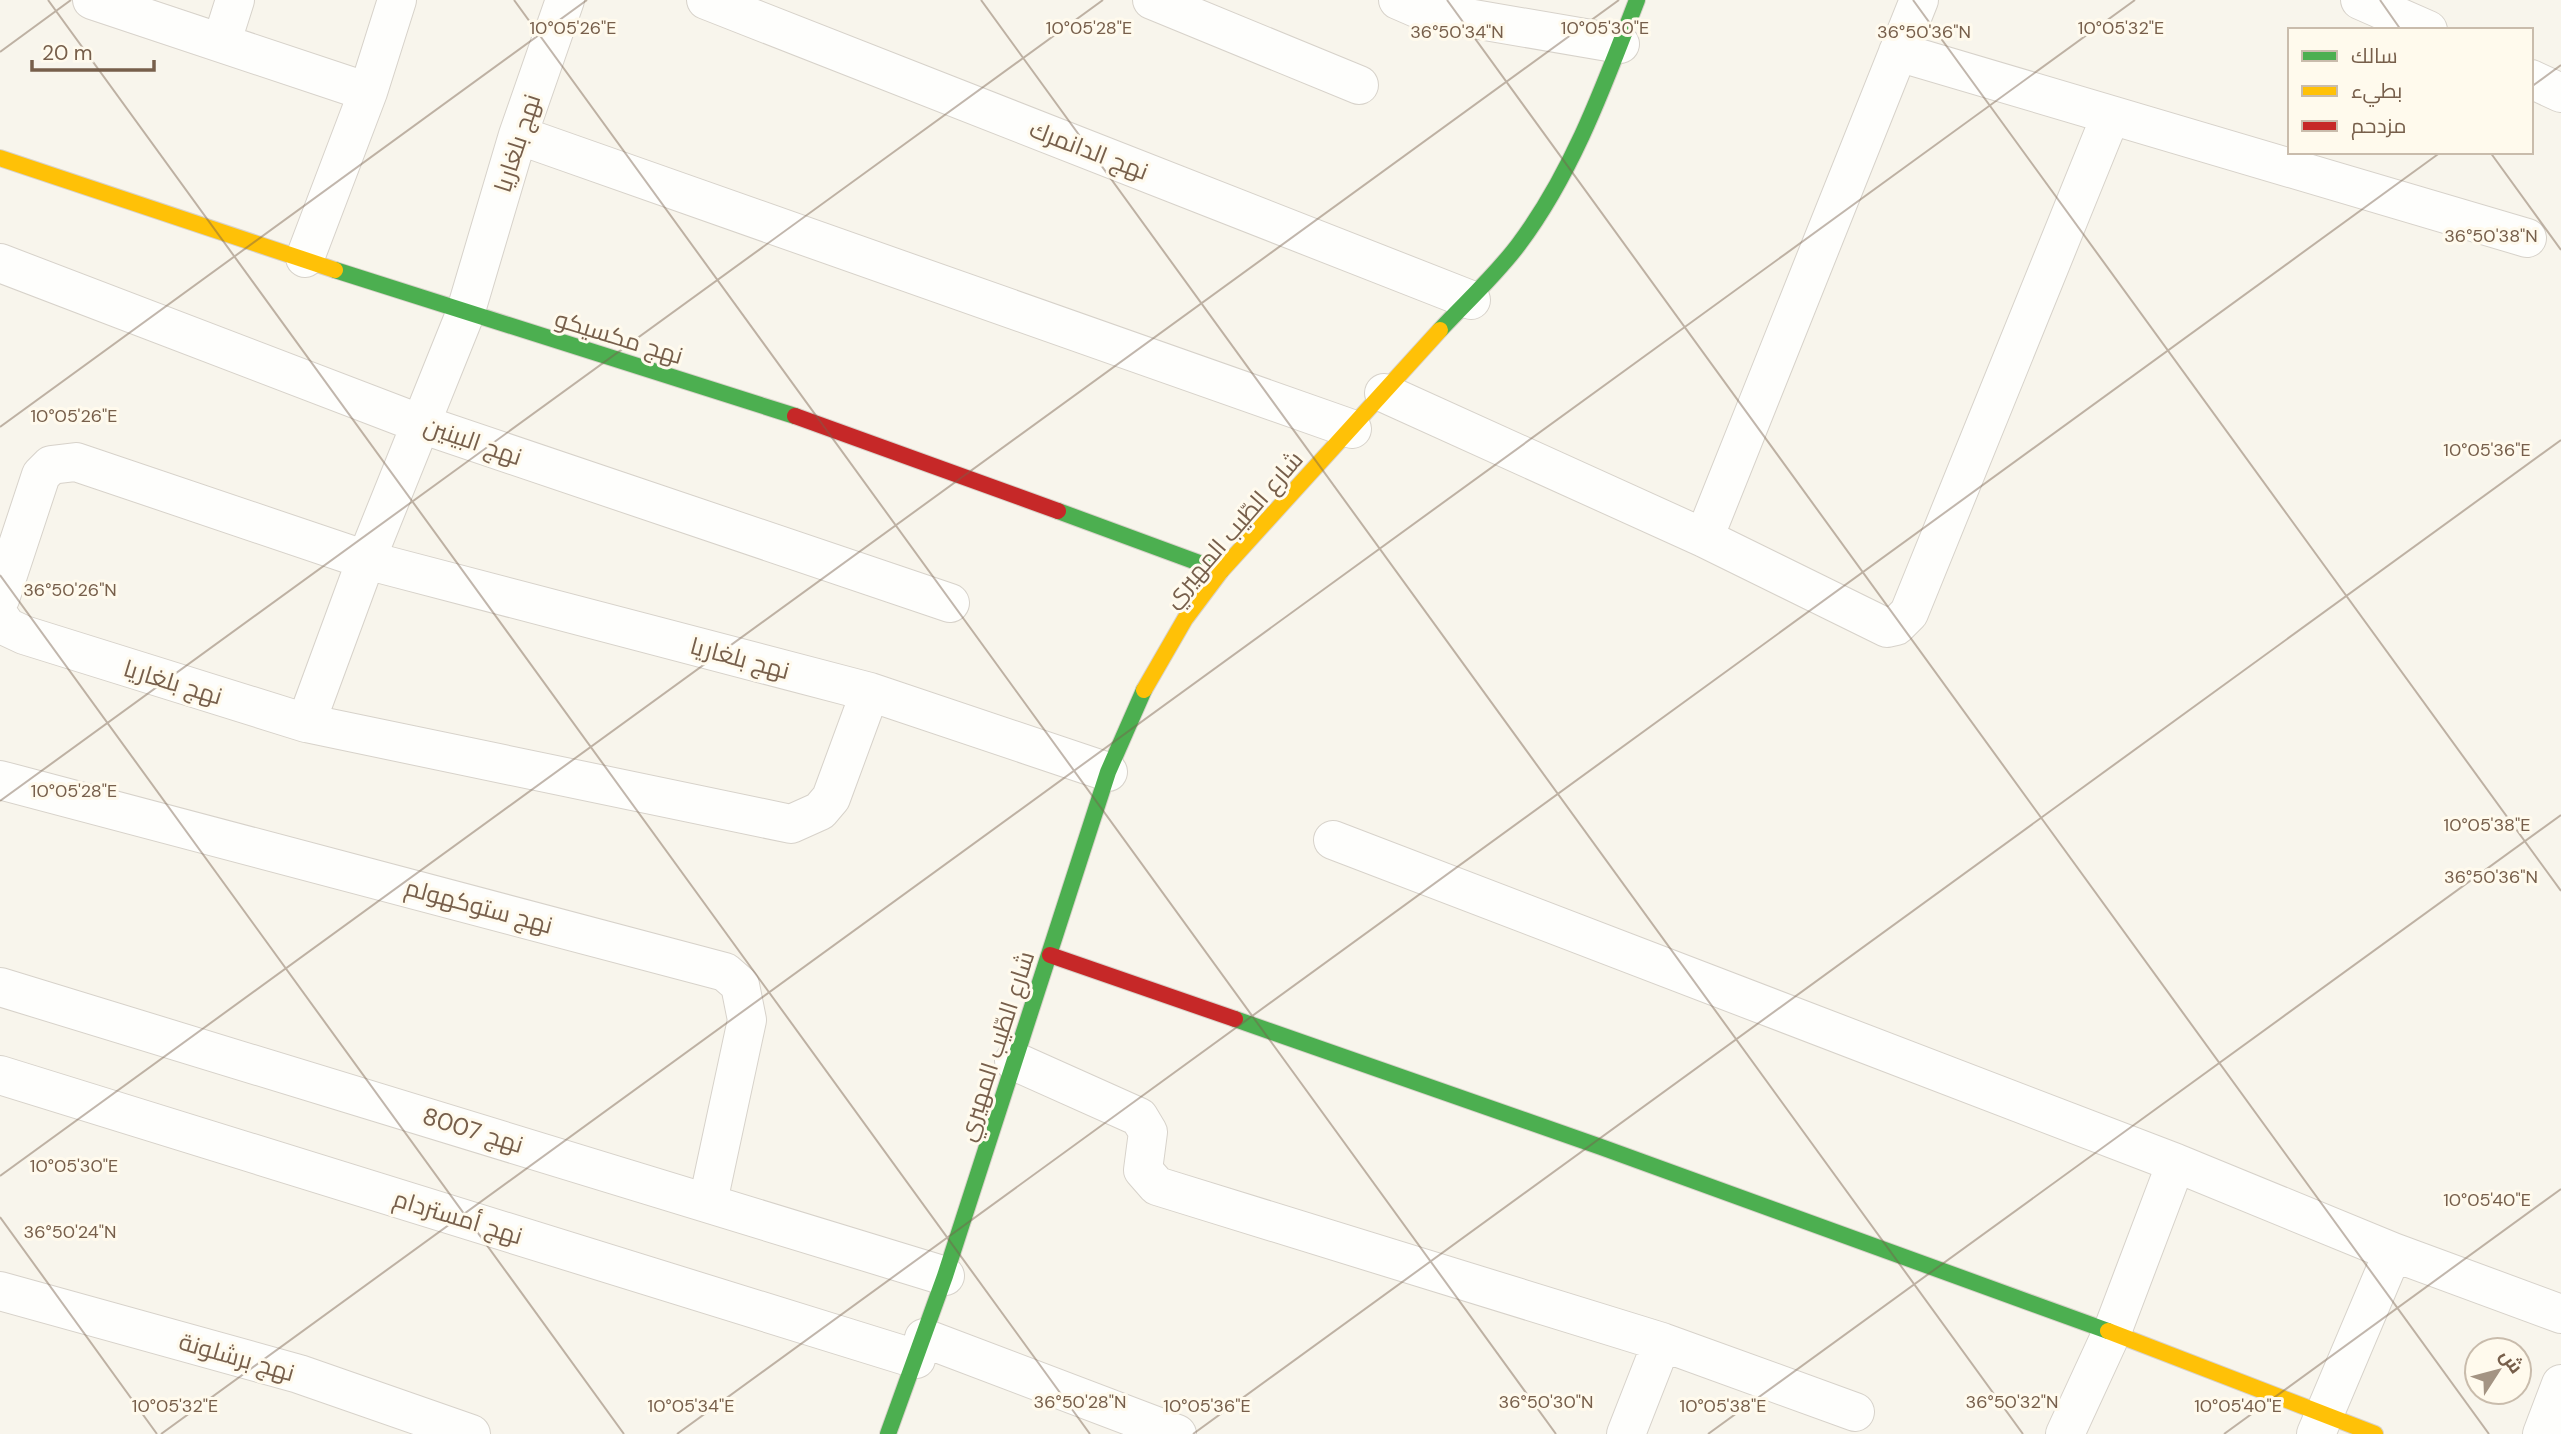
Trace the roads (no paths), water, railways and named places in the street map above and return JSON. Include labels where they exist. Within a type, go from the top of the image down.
[{"type":"street","points":[[92,0],[222,41],[368,92]]},
{"type":"street","points":[[222,41],[235,0]]},
{"type":"street","points":[[304,258],[368,92],[397,0]]},
{"type":"street","name":"نهج بلغاريا","points":[[0,617],[7,627],[24,635],[306,723],[366,560],[465,314],[518,135],[565,0]]},
{"type":"street","name":"نهج الدانمرك","points":[[706,0],[1471,300]]},
{"type":"street","points":[[1152,0],[1359,85]]},
{"type":"street","points":[[1398,0],[1421,10],[1620,44]]},
{"type":"street","name":"شارع الطّيب المهيري","points":[[888,1434],[945,1276],[1108,772],[1134,705],[1184,616],[1221,571],[1471,300],[1536,219],[1592,109],[1637,0]]},
{"type":"street","points":[[1704,538],[1919,0]]},
{"type":"street","points":[[2360,0],[2423,28]]},
{"type":"street","points":[[1898,52],[2528,238]]},
{"type":"street","points":[[2533,80],[2561,93]]},
{"type":"street","points":[[1384,393],[1704,538],[1887,628],[1903,621],[1914,600],[2111,115]]},
{"type":"street","points":[[518,135],[1352,429]]},
{"type":"street","name":"نهج مكسيكو","points":[[0,158],[465,314],[774,408],[1221,571]]},
{"type":"street","name":"نهج البينين","points":[[0,263],[421,424],[950,603]]},
{"type":"street","name":"نهج بلغاريا","points":[[0,599],[41,475],[51,465],[76,462],[366,560],[870,692],[1108,772]]},
{"type":"street","points":[[306,723],[791,824],[820,811],[831,797],[870,692]]},
{"type":"street","name":"نهج ستوكهولم","points":[[0,780],[725,972],[740,985],[747,1020],[708,1202]]},
{"type":"street","points":[[1333,840],[2176,1163],[2393,1252],[2561,1314]]},
{"type":"street","points":[[1050,955],[1601,1147],[2112,1332],[2321,1423],[2375,1434]]},
{"type":"street","name":"نهج 8007","points":[[0,987],[945,1276]]},
{"type":"street","points":[[1014,1061],[1139,1117],[1148,1132],[1143,1170],[1157,1186],[1662,1342],[1855,1412]]},
{"type":"street","name":"نهج أمستردام","points":[[0,1076],[920,1349],[1177,1434]]},
{"type":"street","points":[[2065,1434],[2112,1332],[2176,1163]]},
{"type":"street","points":[[2321,1423],[2393,1252]]},
{"type":"street","name":"نهج برشلونة","points":[[0,1291],[299,1374],[471,1434]]},
{"type":"street","points":[[1626,1434],[1662,1342]]},
{"type":"street","points":[[2542,1434],[2561,1384]]}]
